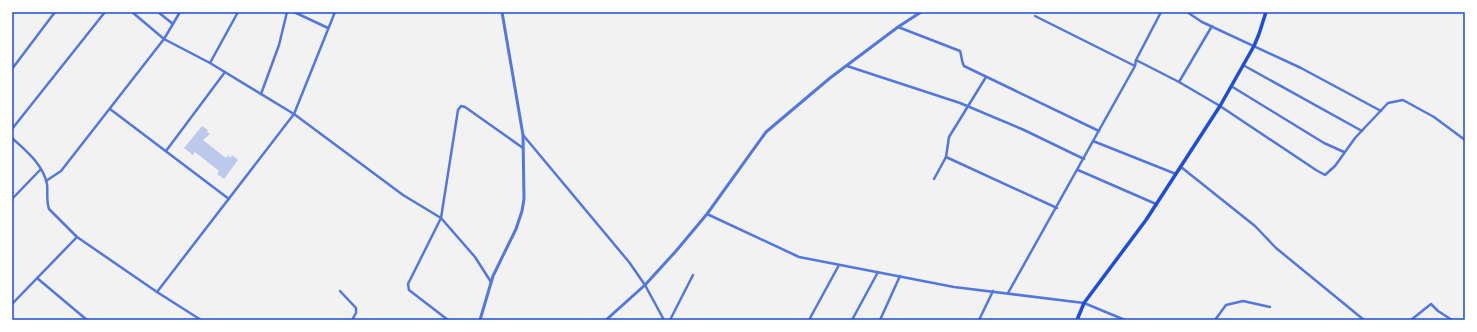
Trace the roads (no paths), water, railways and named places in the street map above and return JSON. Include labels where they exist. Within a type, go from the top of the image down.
[{"type":"main road","points":[[1077,320],[1084,303],[1146,220],[1220,106],[1254,46],[1262,28],[1266,12]]},
{"type":"street","points":[[12,69],[55,12]]},
{"type":"street","points":[[12,130],[105,12]]},
{"type":"street","points":[[132,12],[164,39],[210,63],[294,114],[403,195],[441,218],[474,257],[491,282]]},
{"type":"street","points":[[158,12],[172,24]]},
{"type":"street","points":[[46,181],[61,171],[164,39],[180,12]]},
{"type":"street","points":[[210,63],[238,12]]},
{"type":"street","points":[[261,94],[279,45],[287,12]]},
{"type":"street","points":[[294,12],[328,28]]},
{"type":"street","points":[[158,292],[294,114],[334,12]]},
{"type":"street","points":[[480,320],[491,282],[516,229],[524,199],[523,135],[502,12]]},
{"type":"street","points":[[606,320],[645,285],[707,214],[766,132],[830,78],[898,27],[921,12]]},
{"type":"street","points":[[1008,293],[1057,208],[1135,66],[1136,60],[1161,12]]},
{"type":"street","points":[[1187,12],[1212,26],[1301,68],[1381,111]]},
{"type":"street","points":[[1035,16],[1135,66]]},
{"type":"street","points":[[1179,82],[1212,26]]},
{"type":"street","points":[[898,27],[960,51],[962,55],[961,61],[964,66],[1099,131]]},
{"type":"street","points":[[1136,60],[1179,82],[1220,106],[1325,175],[1388,103],[1403,100],[1434,117],[1465,140]]},
{"type":"street","points":[[1243,65],[1362,131]]},
{"type":"street","points":[[847,66],[968,106],[1024,130],[1084,159]]},
{"type":"street","points":[[166,151],[225,72]]},
{"type":"street","points":[[934,180],[946,157],[949,137],[986,77]]},
{"type":"street","points":[[1231,86],[1324,143],[1344,152]]},
{"type":"street","points":[[448,320],[409,290],[408,284],[441,218],[458,110],[461,106],[465,107],[523,148]]},
{"type":"street","points":[[110,109],[229,199]]},
{"type":"street","points":[[523,135],[629,262],[645,285],[664,320]]},
{"type":"street","points":[[12,138],[32,156],[41,169],[46,181],[47,203],[49,209],[77,237],[201,320]]},
{"type":"street","points":[[1094,141],[1176,175]]},
{"type":"street","points":[[946,157],[1057,208]]},
{"type":"street","points":[[1181,166],[1255,226],[1276,248],[1364,320]]},
{"type":"street","points":[[12,199],[41,169]]},
{"type":"street","points":[[1078,170],[1156,204]]},
{"type":"street","points":[[707,214],[799,257],[954,287],[1084,303],[1125,320]]},
{"type":"street","points":[[12,304],[77,237]]},
{"type":"street","points":[[809,320],[839,265]]},
{"type":"street","points":[[852,320],[878,272]]},
{"type":"street","points":[[670,320],[693,276]]},
{"type":"street","points":[[880,320],[900,276]]},
{"type":"street","points":[[37,278],[87,320]]},
{"type":"street","points":[[340,291],[356,308],[356,312],[352,320]]},
{"type":"street","points":[[979,320],[993,291]]},
{"type":"street","points":[[1215,320],[1226,305],[1243,301],[1270,307]]},
{"type":"street","points":[[1411,320],[1431,304],[1438,311],[1452,320]]}]
